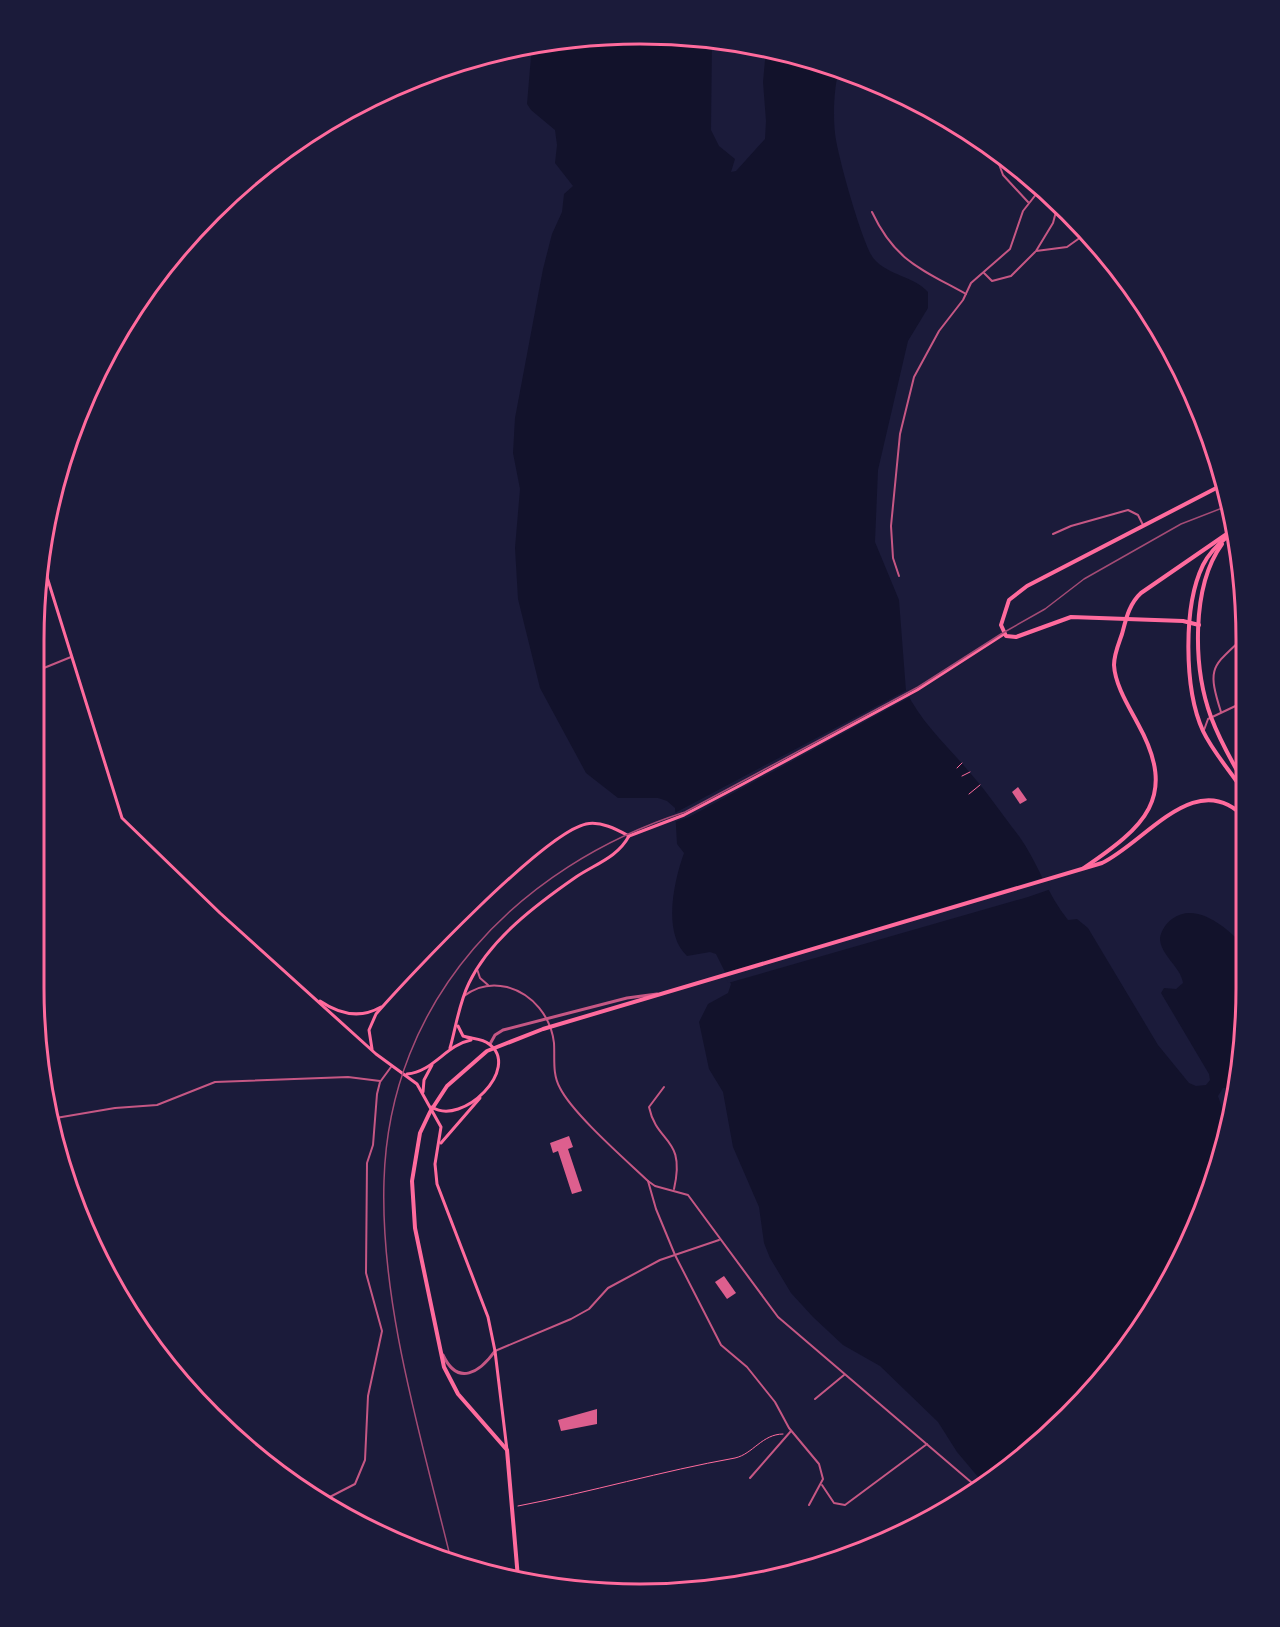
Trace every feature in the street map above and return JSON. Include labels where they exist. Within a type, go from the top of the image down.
[{"type":"main road","points":[[1002,635],[1003,613],[1016,593],[1216,488]]},
{"type":"main road","points":[[1078,872],[1115,847],[1134,830],[1145,815],[1156,792],[1154,758],[1118,682],[1114,663],[1132,603],[1141,593],[1227,534]]},
{"type":"main road","points":[[1227,537],[1214,548],[1202,566],[1189,632],[1191,694],[1204,733],[1236,780]]},
{"type":"main road","points":[[1227,537],[1208,567],[1202,591],[1199,625],[1201,674],[1211,717],[1236,766]]},
{"type":"main road","points":[[47,579],[122,818],[220,914],[391,1067],[405,1074],[423,1094],[441,1126],[435,1164],[437,1184],[482,1301],[495,1351],[507,1450],[517,1570]]},
{"type":"main road","points":[[450,1048],[464,996],[477,969],[523,918],[578,876],[612,856],[628,835],[684,815],[741,785],[917,690],[1002,635],[1016,637],[1063,619],[1098,617],[1190,622],[1199,625]]},
{"type":"main road","points":[[507,1450],[450,1382],[439,1348],[412,1203],[412,1172],[417,1143],[438,1098],[460,1072],[487,1051],[543,1029],[1078,872],[1123,852],[1169,815],[1189,803],[1220,802],[1236,810]]},
{"type":"main road","points":[[376,1054],[370,1046],[369,1030],[385,1005],[492,895],[566,833],[585,824],[606,825],[628,835]]},
{"type":"main road","points":[[313,997],[327,1006],[349,1014],[368,1013],[385,1005]]},
{"type":"main road","points":[[439,1145],[483,1095],[495,1078],[498,1063],[495,1050],[490,1044],[460,1033],[458,1021]]},
{"type":"main road","points":[[405,1074],[421,1071],[450,1048],[474,1039]]},
{"type":"main road","points":[[423,1094],[424,1080],[434,1062]]},
{"type":"main road","points":[[429,1104],[436,1110],[448,1112],[483,1095]]},
{"type":"street","points":[[999,164],[1003,175],[1028,202]]},
{"type":"street","points":[[899,576],[893,558],[891,526],[900,434],[914,377],[939,331],[966,294],[973,280],[1010,249],[1028,202],[1035,194]]},
{"type":"street","points":[[872,212],[884,237],[901,257],[966,294]]},
{"type":"street","points":[[984,273],[992,281],[1007,278],[1036,251],[1053,223],[1056,212]]},
{"type":"street","points":[[1036,251],[1067,247],[1080,238]]},
{"type":"street","points":[[1053,534],[1071,526],[1128,510],[1138,515],[1143,525]]},
{"type":"street","points":[[1221,712],[1213,687],[1213,671],[1222,656],[1236,644]]},
{"type":"street","points":[[44,668],[71,657]]},
{"type":"street","points":[[1204,733],[1207,721],[1211,717],[1236,705]]},
{"type":"street","points":[[477,969],[480,978],[488,985]]},
{"type":"street","points":[[464,996],[472,990],[488,985],[511,988],[536,1004],[551,1030],[555,1070],[560,1088],[568,1100],[648,1181],[655,1186],[674,1189],[688,1195],[778,1317],[972,1483]]},
{"type":"street","points":[[490,1044],[498,1032],[522,1024],[627,998],[682,990]]},
{"type":"street","points":[[331,1497],[349,1489],[362,1472],[368,1436],[368,1396],[382,1338],[381,1322],[366,1274],[367,1163],[373,1144],[376,1095],[380,1082],[391,1067]]},
{"type":"street","points":[[58,1118],[115,1108],[157,1105],[215,1082],[348,1077],[380,1082]]},
{"type":"street","points":[[664,1087],[649,1107],[659,1128],[676,1151],[677,1176],[674,1189]]},
{"type":"street","points":[[648,1181],[656,1209],[675,1255],[721,1345],[747,1367],[775,1402],[791,1431],[823,1472],[822,1484],[809,1505]]},
{"type":"street","points":[[439,1348],[450,1367],[459,1372],[471,1374],[480,1369],[495,1351],[571,1319],[588,1309],[608,1288],[675,1255],[719,1239]]},
{"type":"street","points":[[815,1399],[844,1375]]},
{"type":"street","points":[[750,1478],[791,1431]]},
{"type":"street","points":[[822,1484],[834,1503],[845,1505],[927,1444]]},
{"type":"path","points":[[957,768],[962,763]]},
{"type":"path","points":[[962,776],[970,772]]},
{"type":"path","points":[[969,794],[980,785]]},
{"type":"path","points":[[511,1507],[588,1492],[716,1459],[736,1458],[765,1438],[780,1433],[788,1436]]},
{"type":"shaded area","points":[[601,45],[679,45],[712,48],[711,130],[719,146],[735,159],[731,172],[736,171],[765,139],[763,82],[765,57],[837,77],[834,101],[835,133],[845,179],[869,251],[880,265],[916,282],[928,292],[928,308],[908,341],[878,470],[875,542],[899,600],[906,691],[928,724],[1019,836],[1054,900],[1068,920],[1077,919],[1088,928],[1158,1045],[1189,1083],[1196,1086],[1206,1085],[1210,1080],[1209,1074],[1161,993],[1164,988],[1176,989],[1183,983],[1179,972],[1163,950],[1161,933],[1172,919],[1182,914],[1192,913],[1212,920],[1236,938],[1235,1026],[1231,1065],[1227,1088],[1223,1088],[1218,1096],[1223,1111],[1205,1179],[1175,1251],[1136,1318],[1088,1380],[1062,1409],[1033,1435],[979,1478],[957,1452],[938,1422],[880,1366],[843,1345],[813,1317],[791,1293],[770,1258],[764,1243],[759,1207],[733,1147],[723,1092],[709,1069],[699,1022],[708,1004],[728,993],[731,984],[716,954],[710,952],[687,956],[679,946],[672,921],[674,892],[684,853],[677,844],[675,808],[667,801],[658,798],[618,798],[586,773],[540,688],[518,599],[515,548],[520,489],[513,453],[515,418],[543,269],[552,234],[562,212],[564,194],[573,186],[555,163],[557,145],[555,130],[527,104],[531,54]]},
{"type":"pier","points":[[909,689],[912,696],[689,817],[674,822],[673,814]]},
{"type":"pier","points":[[1046,877],[1051,889],[1028,897],[728,983],[724,973]]},
{"type":"building","points":[[1018,787],[1027,800],[1020,804],[1012,792]]},
{"type":"building","points":[[569,1136],[573,1147],[568,1149],[582,1191],[572,1194],[558,1151],[553,1153],[550,1143]]},
{"type":"building","points":[[724,1276],[736,1293],[727,1299],[715,1282]]},
{"type":"building","points":[[597,1409],[597,1424],[561,1431],[558,1420]]},
{"type":"railway","points":[[449,1552],[416,1420],[396,1324],[389,1276],[384,1181],[392,1115],[410,1054],[437,999],[474,948],[518,904],[568,867],[624,836],[685,812],[918,687],[1045,609],[1084,579],[1181,524],[1221,508]]}]
